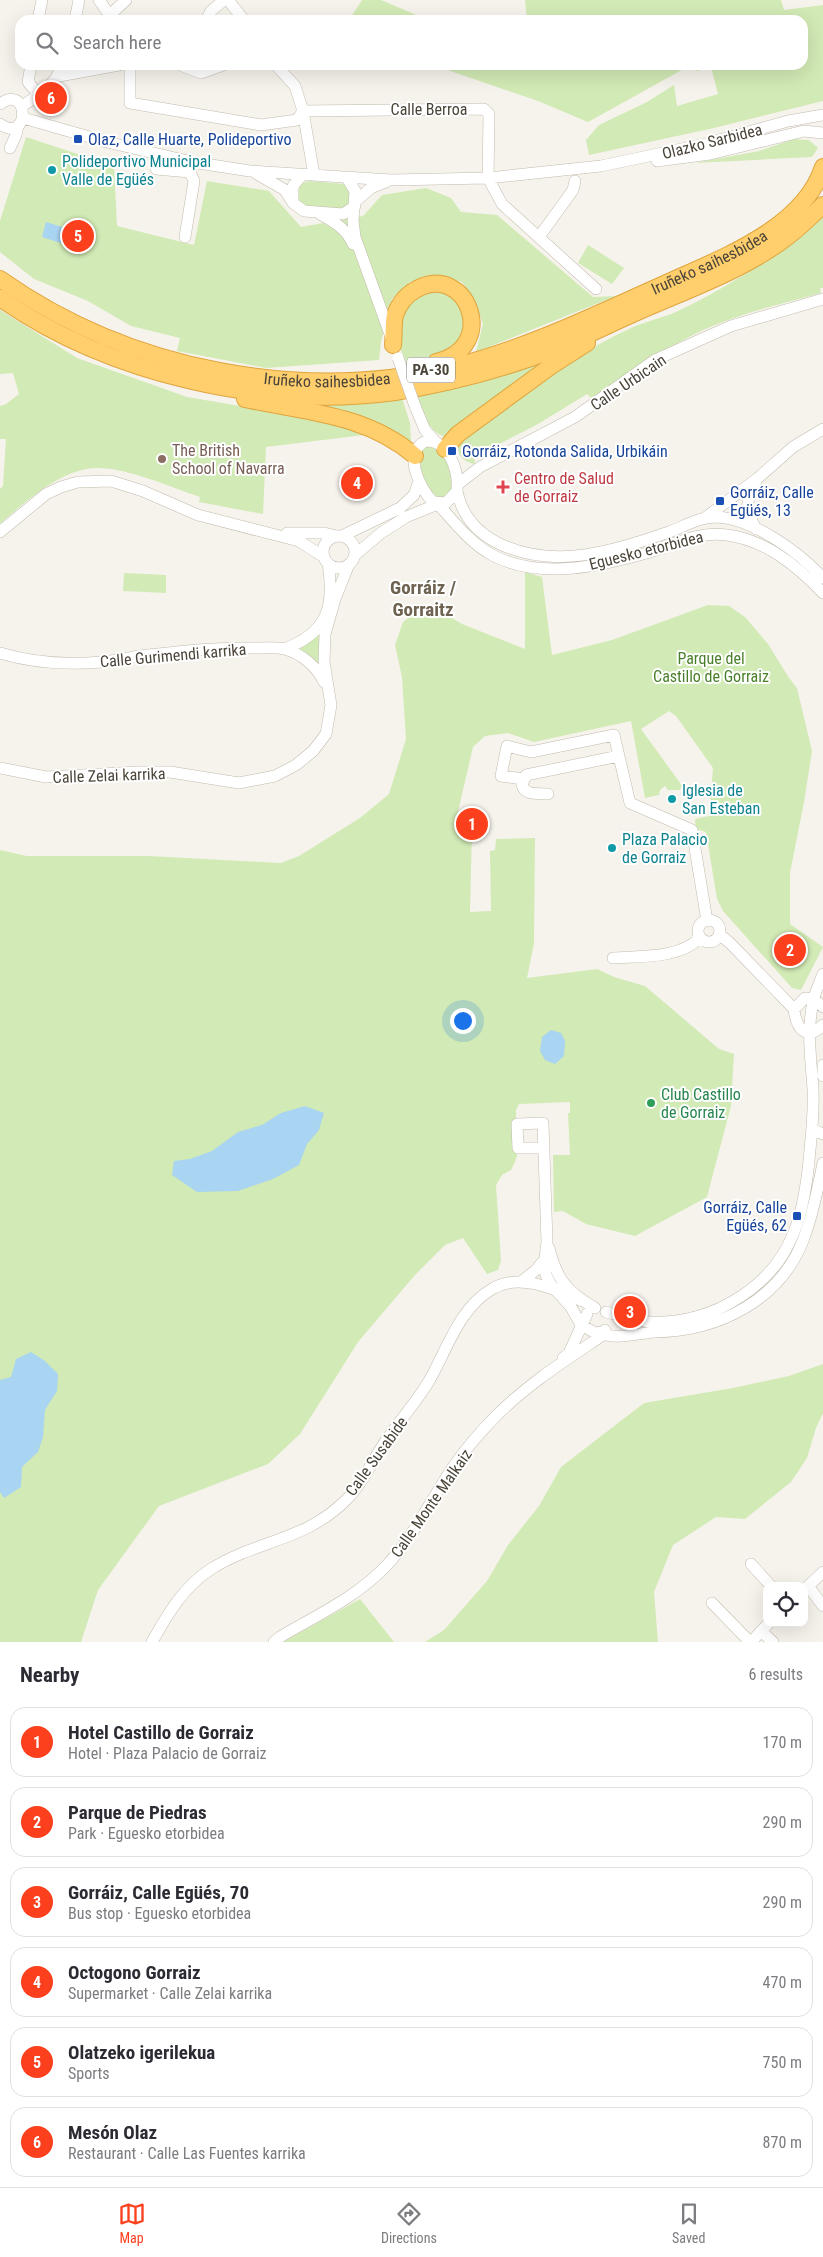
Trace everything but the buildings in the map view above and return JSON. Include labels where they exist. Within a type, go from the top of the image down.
[{"type":"highway","name":"Iruñeko saihesbidea","points":[[0,279],[25,297],[103,336],[198,368],[264,377],[312,380],[385,378],[454,366],[510,350],[568,327],[678,278],[763,235],[796,211],[809,197],[818,182],[823,167]]},
{"type":"highway","name":"Iruñeko saihesbidea","points":[[0,298],[22,313],[74,340],[123,361],[179,378],[285,395],[346,396],[394,392],[441,383],[528,359],[712,279],[782,242],[823,205]]},
{"type":"highway","points":[[439,444],[458,434],[572,352],[626,322],[685,296],[712,279]]},
{"type":"highway","points":[[264,377],[370,372],[446,360],[465,345],[470,335],[472,320],[466,300],[451,288],[441,284],[430,284],[418,288],[406,296],[395,315],[395,354]]},
{"type":"highway","points":[[74,340],[121,365],[192,388],[334,416],[367,426],[417,450]]},
{"type":"street","points":[[39,15],[42,0]]},
{"type":"street","points":[[76,15],[79,0]]},
{"type":"street","points":[[100,0],[111,15]]},
{"type":"street","points":[[114,15],[126,0]]},
{"type":"street","points":[[209,15],[211,11],[226,0],[240,15]]},
{"type":"street","points":[[30,70],[28,82],[39,95]]},
{"type":"street","points":[[60,70],[39,95],[22,106],[9,125],[107,142],[191,167]]},
{"type":"street","points":[[130,70],[130,103],[261,125],[297,120],[303,110]]},
{"type":"street","points":[[193,70],[201,73],[209,70]]},
{"type":"street","points":[[281,70],[295,86],[303,110],[308,175]]},
{"type":"street","points":[[1,103],[11,100],[22,106]]},
{"type":"street","name":"Calle Berroa","points":[[303,110],[484,109],[489,114],[488,178]]},
{"type":"street","name":"Olazko Sarbidea","points":[[347,178],[391,180],[488,178],[601,166],[704,144],[788,121],[823,115]]},
{"type":"street","name":"Olazko Sarbidea","points":[[601,166],[619,166],[710,154],[804,131],[823,133]]},
{"type":"street","points":[[186,237],[194,181],[191,167]]},
{"type":"street","points":[[156,169],[191,167],[347,178],[355,191],[353,221],[355,237],[413,406],[425,430],[439,444],[453,465],[457,488],[455,495],[446,503],[438,504],[429,498],[419,481],[414,463],[417,450],[413,406]]},
{"type":"street","points":[[250,171],[267,178],[285,190],[293,203],[304,212],[343,214],[355,203]]},
{"type":"street","points":[[293,203],[293,186],[308,175]]},
{"type":"street","points":[[488,178],[502,204],[596,289]]},
{"type":"street","name":"Olazko Sarbidea","points":[[355,203],[370,188],[391,180]]},
{"type":"street","points":[[539,237],[573,190],[574,180]]},
{"type":"street","points":[[320,214],[335,222],[348,233],[395,354]]},
{"type":"street","name":"Calle Urbicain","points":[[457,488],[480,468],[574,417],[655,360],[731,326],[811,302],[823,301]]},
{"type":"street","points":[[704,519],[758,478],[793,447],[823,429]]},
{"type":"street","points":[[417,450],[439,444]]},
{"type":"street","points":[[453,465],[471,469],[480,468]]},
{"type":"street","points":[[728,535],[736,532],[742,522],[750,491],[758,478]]},
{"type":"street","points":[[0,532],[46,494],[61,487],[78,482],[111,481],[143,491],[198,515],[270,533],[299,540],[336,567],[352,559],[353,545],[340,536],[324,533],[270,533]]},
{"type":"street","points":[[284,649],[298,644],[310,636],[326,613],[331,601],[331,583],[326,560],[325,543],[400,508],[414,495],[419,481]]},
{"type":"street","name":"Eguesko etorbidea","points":[[457,488],[460,506],[469,520],[482,534],[516,552],[540,557],[566,557],[625,547],[704,519],[720,517],[742,522],[756,529],[790,550],[823,578]]},
{"type":"street","points":[[720,517],[732,498]]},
{"type":"street","points":[[747,502],[756,529]]},
{"type":"street","name":"Eguesko etorbidea","points":[[438,504],[474,543],[494,556],[535,568],[571,568],[607,563],[697,536],[706,534],[728,535],[764,546],[780,555],[823,593]]},
{"type":"street","name":"Calle Zelai karrika","points":[[0,768],[46,777],[170,772],[239,783],[275,776],[296,765],[313,751],[326,734],[331,705],[324,662],[325,634],[335,599],[352,559],[381,533],[406,517],[438,504]]},
{"type":"street","name":"Calle Zelai karrika","points":[[406,517],[433,514],[444,518],[458,527]]},
{"type":"street","name":"Eguesko etorbidea","points":[[720,517],[722,529],[728,535]]},
{"type":"street","name":"Calle Gurimendi karrika","points":[[0,653],[27,660],[74,664],[194,650],[238,648],[284,649],[306,660],[315,668],[329,690]]},
{"type":"street","points":[[524,779],[501,776],[507,746],[531,752],[614,735],[630,803],[692,830],[707,921]]},
{"type":"street","points":[[548,794],[527,793],[522,785],[526,775],[619,756]]},
{"type":"street","points":[[707,921],[717,924],[719,934],[742,954],[794,1009],[797,1026],[802,1031],[810,1033],[817,1031],[823,1025]]},
{"type":"street","points":[[700,938],[699,928],[707,921]]},
{"type":"street","points":[[700,938],[709,942],[716,940],[719,934]]},
{"type":"street","points":[[613,958],[666,954],[687,948],[700,938]]},
{"type":"street","points":[[547,1242],[553,1265],[562,1283],[582,1301],[592,1315],[650,1322],[685,1319],[716,1311],[754,1288],[783,1256],[794,1236],[806,1190],[812,1129],[810,1033],[814,999],[823,974]]},
{"type":"street","points":[[794,1009],[805,998],[814,999],[823,1007]]},
{"type":"street","points":[[823,1065],[823,1076]]},
{"type":"street","points":[[812,1113],[823,1107]]},
{"type":"street","points":[[812,1129],[823,1134]]},
{"type":"street","points":[[543,1148],[547,1242],[546,1275],[564,1298],[592,1315],[609,1321],[600,1332]]},
{"type":"street","points":[[592,1315],[586,1326],[600,1332],[664,1332],[703,1327],[751,1306],[776,1282],[793,1260],[804,1238],[823,1166]]},
{"type":"street","points":[[521,1282],[536,1270],[545,1259]]},
{"type":"street","name":"Calle Susabide","points":[[152,1642],[165,1618],[179,1600],[193,1584],[210,1570],[257,1547],[286,1538],[316,1524],[347,1499],[386,1441],[418,1400],[461,1320],[473,1305],[492,1288],[521,1282],[556,1290]]},
{"type":"street","points":[[556,1290],[582,1301]]},
{"type":"street","name":"Calle Monte Malkaiz","points":[[552,1368],[569,1353],[592,1315]]},
{"type":"street","name":"Calle Monte Malkaiz","points":[[274,1642],[338,1605],[364,1587],[387,1565],[407,1540],[452,1469],[496,1416],[522,1391],[600,1332]]},
{"type":"street","points":[[751,1564],[767,1582]]},
{"type":"street","points":[[808,1586],[823,1572]]},
{"type":"street","points":[[808,1590],[823,1606]]},
{"type":"street","points":[[712,1603],[751,1642],[765,1627],[773,1642]]},
{"type":"green space","points":[[362,0],[381,0],[416,15],[352,15]]},
{"type":"green space","points":[[525,0],[781,0],[784,10],[823,5],[823,101],[714,128],[589,155],[586,140],[599,125],[647,102],[674,85],[677,106],[718,94],[712,70],[808,70],[808,15],[526,15]]},
{"type":"green space","points":[[448,70],[682,70],[588,122],[538,101]]},
{"type":"green space","points":[[26,137],[114,166],[117,226],[194,245],[207,181],[269,191],[301,227],[363,216],[382,195],[426,188],[451,198],[461,212],[497,215],[593,297],[616,296],[476,352],[483,324],[475,301],[462,282],[440,275],[410,282],[392,299],[381,342],[379,360],[266,368],[177,351],[180,338],[131,326],[88,301],[34,279],[0,252],[0,221]]},
{"type":"green space","points":[[794,139],[809,140],[818,148],[812,157],[695,163],[759,151]]},
{"type":"green space","points":[[310,181],[344,184],[350,190],[351,203],[338,209],[324,210],[298,202],[297,189],[302,183]]},
{"type":"green space","points":[[823,216],[823,288],[820,288],[821,293],[746,314],[703,330],[632,371],[592,399],[587,394],[538,424],[474,457],[475,464],[466,461],[460,456],[458,444],[460,439],[565,365],[608,339],[643,323],[678,311],[717,291],[771,256]]},
{"type":"green space","points":[[588,245],[624,268],[612,284],[578,263]]},
{"type":"green space","points":[[432,288],[460,300],[466,334],[444,354],[406,361],[399,347],[400,315],[409,298]]},
{"type":"green space","points":[[0,310],[77,358],[187,397],[322,420],[372,434],[266,447],[263,514],[199,502],[200,497],[150,479],[111,469],[99,468],[85,469],[59,479],[21,505],[0,524],[0,489],[3,486],[6,439],[0,439],[0,406],[6,404],[19,394],[13,373],[0,374]]},
{"type":"green space","points":[[555,358],[445,437],[434,430],[423,414],[417,395],[495,378]]},
{"type":"green space","points":[[402,398],[410,423],[411,441],[409,443],[287,403]]},
{"type":"green space","points":[[429,445],[442,454],[449,468],[452,486],[451,491],[446,497],[435,496],[430,492],[424,479],[420,464],[420,451]]},
{"type":"green space","name":"Parque del Castillo de Gorraiz","points":[[525,572],[542,577],[552,655],[612,640],[708,605],[729,606],[745,617],[768,644],[797,688],[812,751],[790,873],[790,924],[823,947],[801,990],[792,988],[723,911],[717,899],[706,832],[696,829],[695,819],[709,816],[713,768],[676,716],[669,711],[641,729],[683,787],[679,790],[668,790],[665,786],[660,790],[659,795],[645,798],[631,721],[534,742],[508,733],[485,736],[473,747],[456,820],[455,828],[472,828],[470,912],[491,911],[490,851],[495,850],[496,839],[535,838],[534,943],[527,978],[597,969],[614,977],[645,986],[719,1049],[734,1054],[731,1106],[707,1197],[635,1236],[586,1224],[563,1211],[554,1212],[553,1155],[570,1155],[568,1113],[570,1113],[570,1102],[519,1104],[516,1110],[517,1155],[511,1170],[502,1175],[496,1185],[501,1261],[498,1270],[487,1274],[463,1238],[445,1245],[415,1275],[358,1342],[300,1434],[268,1464],[159,1506],[98,1590],[81,1642],[0,1642],[0,850],[27,856],[148,856],[281,863],[299,856],[360,818],[389,794],[406,739],[402,677],[395,645],[403,622],[416,612],[432,606],[462,624],[525,649]]},
{"type":"green space","points":[[124,573],[166,575],[166,593],[123,591]]},
{"type":"green space","points":[[324,624],[322,668],[292,650]]},
{"type":"green space","points":[[823,1364],[823,1413],[816,1428],[807,1458],[791,1482],[745,1519],[716,1517],[673,1545],[654,1592],[658,1642],[425,1642],[444,1630],[487,1581],[508,1545],[539,1506],[561,1467],[644,1403],[733,1388],[789,1376]]},
{"type":"green space","points":[[360,1599],[394,1642],[283,1642]]},
{"type":"water","points":[[46,222],[75,231],[70,246],[42,237]]},
{"type":"water","points":[[551,1030],[561,1033],[565,1041],[564,1056],[555,1064],[545,1060],[540,1051],[542,1037]]},
{"type":"water","points":[[305,1106],[324,1113],[319,1130],[307,1144],[299,1165],[273,1179],[238,1191],[197,1192],[172,1175],[174,1161],[190,1159],[212,1151],[238,1132],[262,1125],[281,1113]]},
{"type":"water","points":[[31,1352],[45,1361],[58,1374],[57,1391],[45,1410],[43,1437],[38,1452],[22,1467],[21,1487],[4,1498],[0,1492],[0,1380],[11,1377],[16,1359]]},
{"type":"place","name":"Mesón Olaz","points":[[51,98]]},
{"type":"place","name":"Olaz, Calle Huarte, Polideportivo","points":[[78,139]]},
{"type":"place","name":"Polideportivo Municipal Valle de Egüés","points":[[52,170]]},
{"type":"place","name":"Olatzeko igerilekua","points":[[78,236]]},
{"type":"place","name":"Gorráiz, Rotonda Salida, Urbikáin","points":[[452,451]]},
{"type":"place","name":"The British School of Navarra","points":[[162,459]]},
{"type":"place","name":"Octogono Gorraiz","points":[[357,483]]},
{"type":"place","name":"Centro de Salud de Gorraiz","points":[[503,487]]},
{"type":"place","name":"Gorráiz, Calle Egüés, 13","points":[[720,501]]},
{"type":"place","name":"Iglesia de San Esteban","points":[[672,799]]},
{"type":"place","name":"Hotel Castillo de Gorraiz","points":[[472,824]]},
{"type":"place","name":"Plaza Palacio de Gorraiz","points":[[612,848]]},
{"type":"place","name":"Parque de Piedras","points":[[790,950]]},
{"type":"place","name":"Club Castillo de Gorraiz","points":[[651,1103]]},
{"type":"place","name":"Gorráiz, Calle Egüés, 62","points":[[797,1216]]},
{"type":"place","name":"Gorráiz, Calle Egüés, 70","points":[[630,1312]]},
{"type":"district","name":"Gorráiz / Gorraitz","points":[[423,598]]}]
